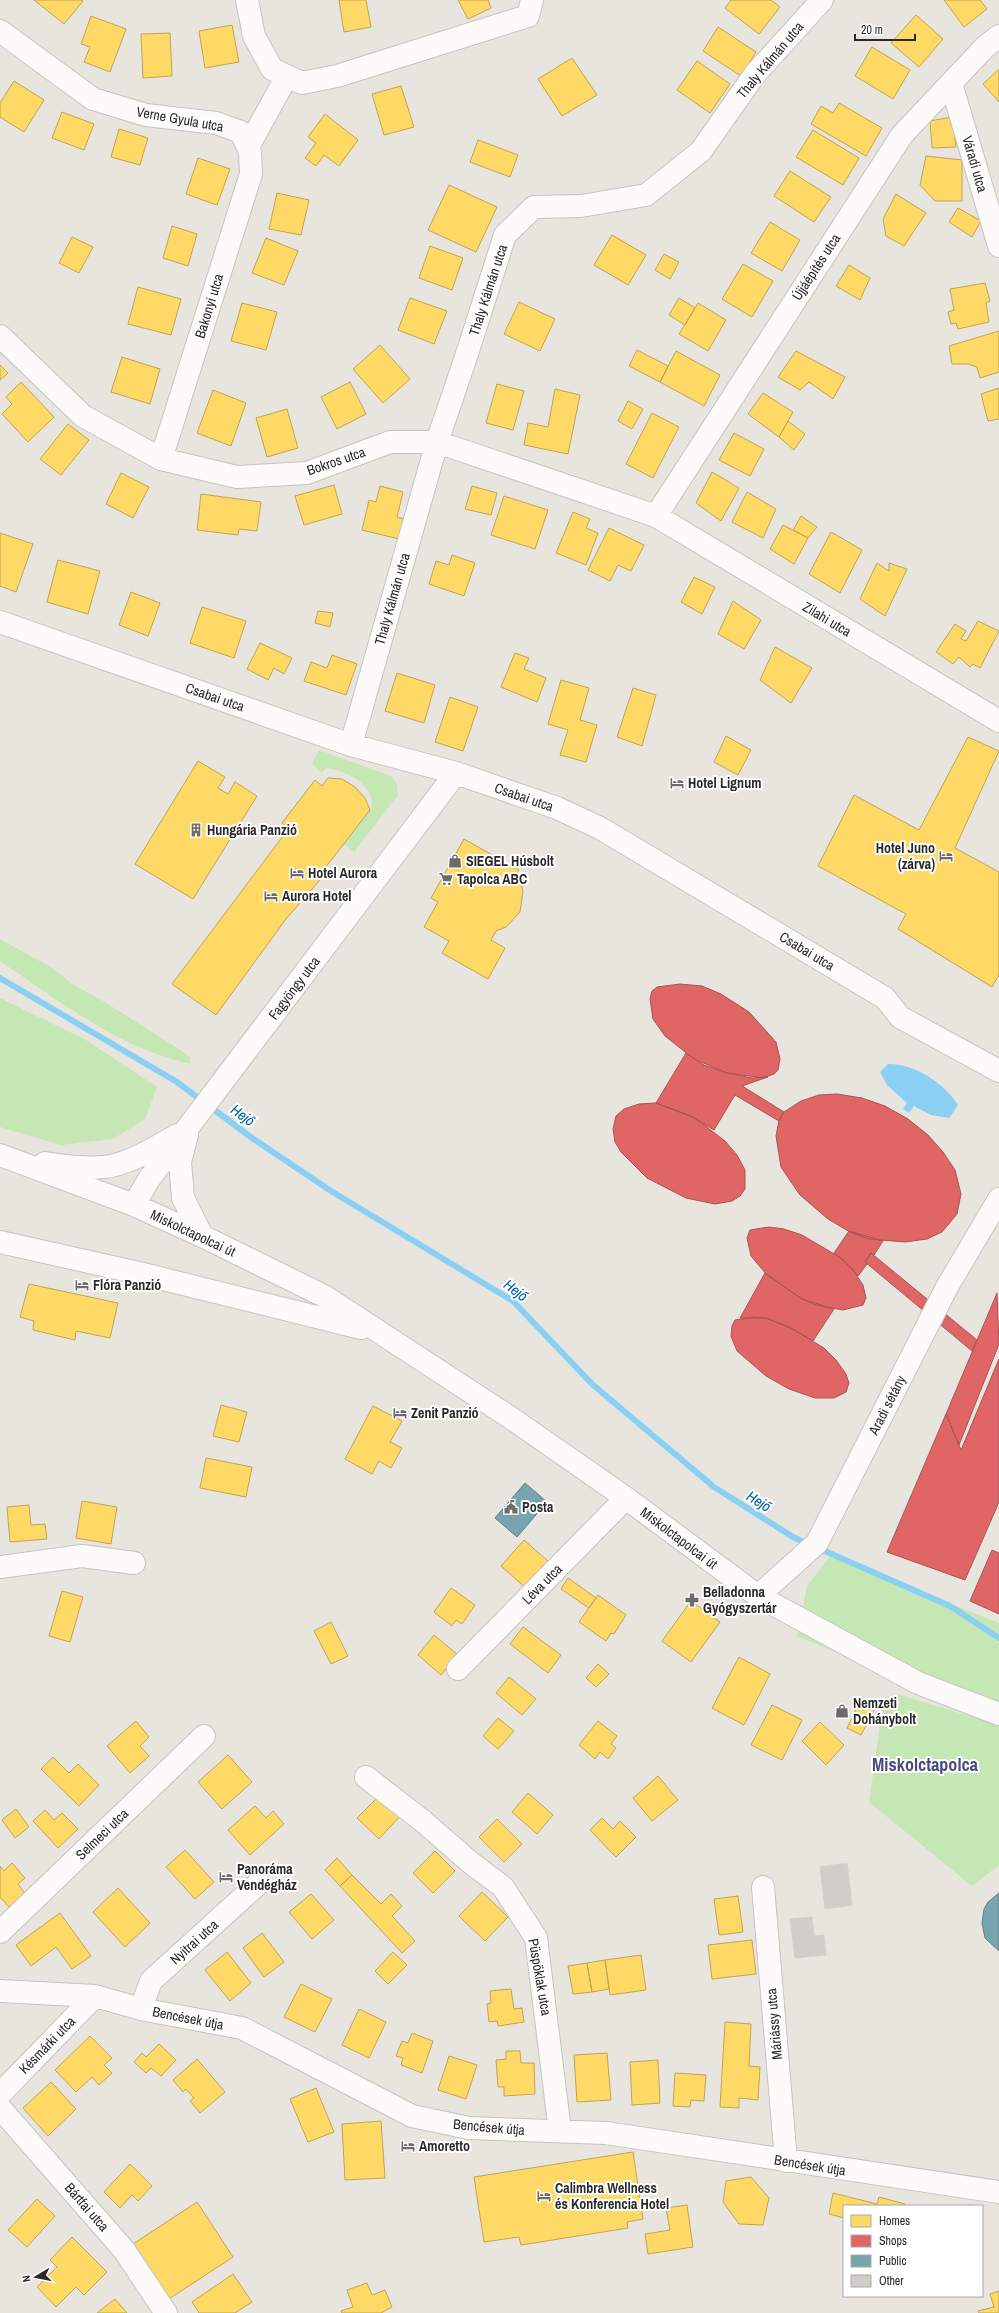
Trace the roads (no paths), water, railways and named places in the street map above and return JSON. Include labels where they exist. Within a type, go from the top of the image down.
[{"type":"street","points":[[247,0],[254,36],[272,69],[302,83],[337,76],[450,42],[528,16],[532,0]]},
{"type":"street","name":"Thaly Kálmán utca","points":[[351,745],[437,442],[505,235],[534,207],[581,206],[646,195],[701,151],[756,74],[822,0]]},
{"type":"street","name":"Verne Gyula utca","points":[[0,31],[93,99],[146,115],[216,123],[241,132],[249,150]]},
{"type":"street","name":"Újjáépítés utca","points":[[656,516],[902,135],[985,47],[999,36]]},
{"type":"street","points":[[249,150],[287,76]]},
{"type":"street","name":"Váradi utca","points":[[951,83],[999,246]]},
{"type":"street","name":"Bakonyi utca","points":[[161,459],[251,174],[249,150]]},
{"type":"street","name":"Bokros utca","points":[[0,336],[83,416],[161,459],[237,477],[245,477],[307,473],[390,442],[437,442],[656,516]]},
{"type":"street","name":"Zilahi utca","points":[[656,516],[999,721]]},
{"type":"street","name":"Csabai utca","points":[[0,622],[351,745],[456,773],[557,808],[600,828],[885,998],[900,1017],[999,1072]]},
{"type":"street","name":"Fagyöngy utca","points":[[134,1205],[149,1179],[225,1081],[456,773]]},
{"type":"street","points":[[4,1156],[68,1166],[105,1167],[150,1152],[190,1127]]},
{"type":"street","points":[[190,1127],[180,1162],[183,1198],[202,1236]]},
{"type":"street","name":"Miskolctapolcai út","points":[[4,1156],[134,1205],[202,1236],[324,1296],[376,1332],[511,1418],[626,1498],[758,1596],[918,1683],[999,1714]]},
{"type":"street","name":"Aradi sétány","points":[[758,1596],[817,1543],[947,1287],[999,1199]]},
{"type":"street","name":"Miskolctapolcai út","points":[[0,1242],[143,1274],[376,1332]]},
{"type":"street","name":"Léva utca","points":[[458,1669],[626,1498]]},
{"type":"street","points":[[0,1566],[82,1556],[134,1562]]},
{"type":"street","name":"Selmeci utca","points":[[0,1932],[204,1736]]},
{"type":"street","name":"Püspöklak utca","points":[[366,1777],[424,1822],[471,1863],[503,1887],[536,1938],[560,2131]]},
{"type":"street","name":"Nyitrai utca","points":[[141,2009],[151,1981],[259,1883]]},
{"type":"street","name":"Máriássy utca","points":[[763,1887],[786,2161]]},
{"type":"street","name":"Bencések útja","points":[[0,1991],[95,1996],[141,2009],[242,2028],[412,2116],[469,2128],[606,2133],[999,2192]]},
{"type":"street","name":"Késmárki utca","points":[[0,2094],[95,1996]]},
{"type":"street","name":"Bártfai utca","points":[[0,2108],[124,2250],[166,2313]]},
{"type":"water","points":[[888,1064],[908,1067],[918,1071],[937,1082],[945,1089],[958,1105],[949,1118],[931,1115],[914,1106],[909,1113],[903,1109],[907,1103],[887,1085],[880,1072]]},
{"type":"waterway","name":"Hejő","points":[[0,978],[177,1082],[252,1138],[331,1191],[513,1301],[592,1384],[714,1487],[793,1537],[810,1545]]},
{"type":"waterway","name":"Hejő","points":[[818,1548],[950,1606],[999,1638]]},
{"type":"place","name":"Hotel Lignum","points":[[677,783]]},
{"type":"place","name":"Hungária Panzió","points":[[196,830]]},
{"type":"place","name":"Hotel Juno (zárva)","points":[[946,856]]},
{"type":"place","name":"SIEGEL Húsbolt","points":[[455,861]]},
{"type":"place","name":"Hotel Aurora","points":[[297,873]]},
{"type":"place","name":"Tapolca ABC","points":[[446,879]]},
{"type":"place","name":"Aurora Hotel","points":[[271,896]]},
{"type":"place","name":"Flóra Panzió","points":[[82,1285]]},
{"type":"place","name":"Zenit Panzió","points":[[400,1413]]},
{"type":"place","name":"Posta","points":[[511,1507]]},
{"type":"place","name":"Belladonna Gyógyszertár","points":[[692,1600]]},
{"type":"place","name":"Nemzeti Dohánybolt","points":[[842,1711]]},
{"type":"place","name":"Panoráma Vendégház","points":[[226,1877]]},
{"type":"place","name":"Amoretto","points":[[408,2146]]},
{"type":"place","name":"Calimbra Wellness és Konferencia Hotel","points":[[544,2196]]},
{"type":"district","name":"Miskolctapolca","points":[[925,1764]]}]
